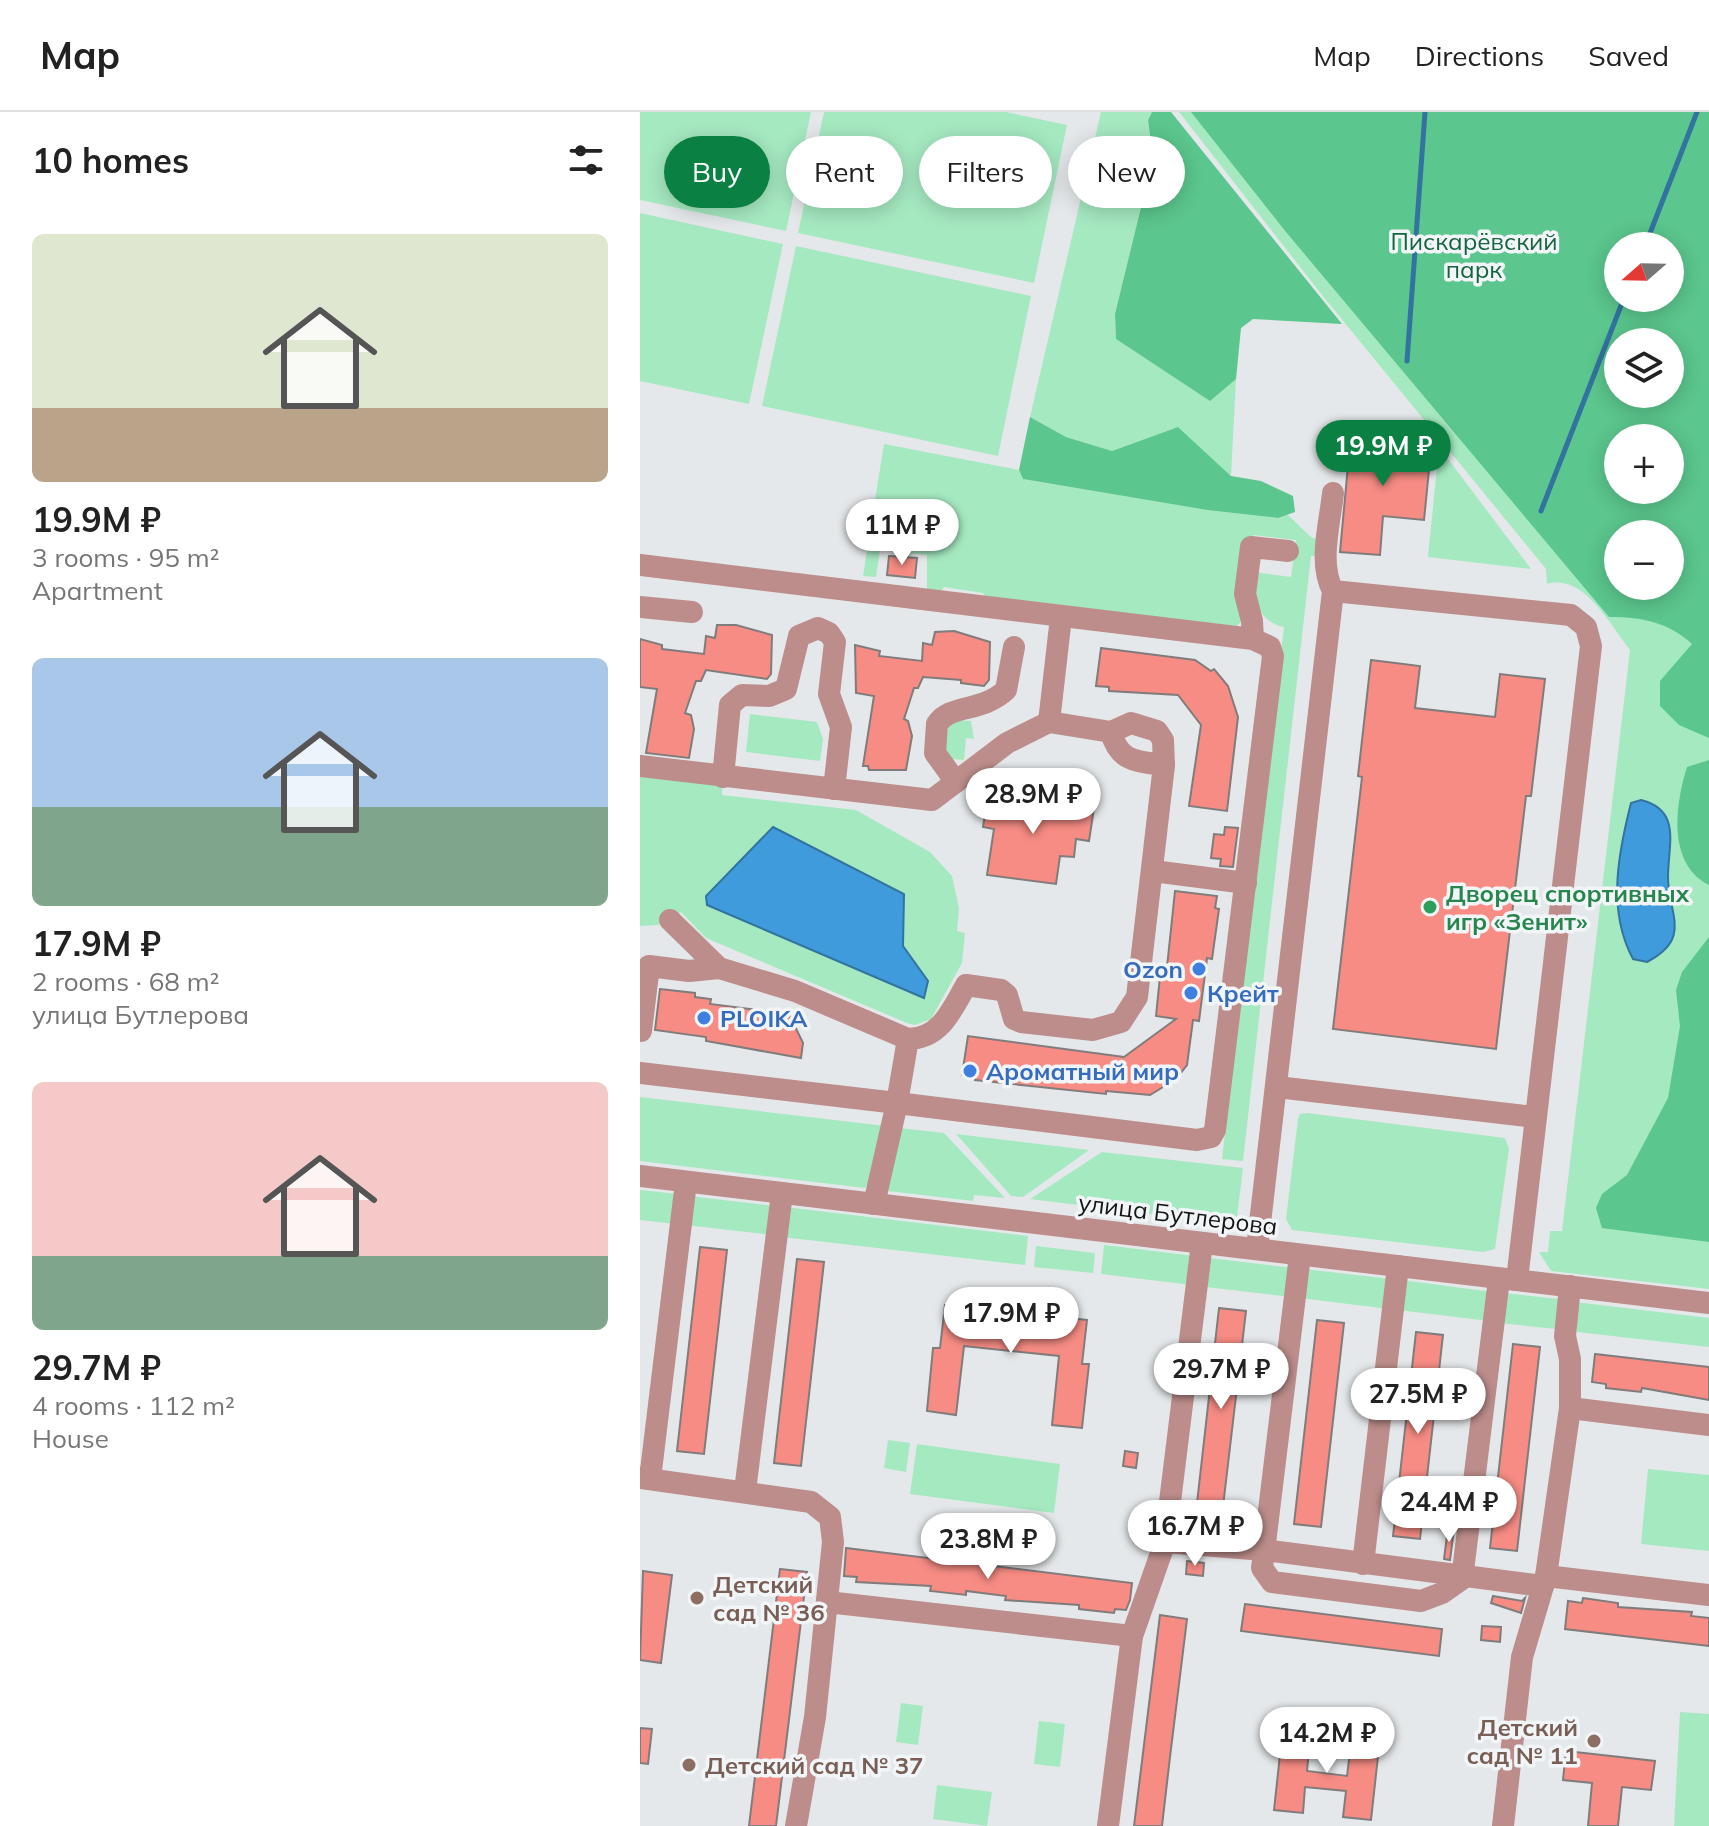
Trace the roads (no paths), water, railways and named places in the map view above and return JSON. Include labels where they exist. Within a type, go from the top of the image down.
[{"type":"street","points":[[1257,1249],[1333,591],[1328,581],[1326,562],[1333,493]]},
{"type":"street","points":[[1253,639],[1245,594],[1251,547],[1288,551]]},
{"type":"street","points":[[640,565],[1253,639],[1270,647],[1273,656],[1215,1130],[1211,1137],[1190,1139],[640,1073]]},
{"type":"street","points":[[1300,1255],[1262,1568],[1272,1582],[1421,1601],[1442,1593],[1462,1579],[1535,1117],[1591,646],[1586,627],[1571,615],[1333,591]]},
{"type":"street","points":[[640,607],[692,612]]},
{"type":"street","points":[[1049,722],[1061,617]]},
{"type":"street","points":[[723,777],[730,705],[742,695],[769,696],[786,689],[799,636],[818,628],[829,633],[835,642],[829,694],[841,727],[834,789]]},
{"type":"street","points":[[956,782],[935,753],[937,724],[950,711],[984,705],[1006,690],[1014,647]]},
{"type":"street","points":[[640,766],[932,800],[1007,743],[1049,722],[1111,732],[1131,723],[1157,731],[1163,740],[1164,765],[1137,997],[1121,1022],[1093,1030],[1021,1022],[1014,1019],[1007,995],[1001,990],[966,985],[937,1030],[922,1039],[908,1039],[795,991],[719,968],[689,971],[649,966],[644,978],[641,1031]]},
{"type":"street","points":[[1111,732],[1121,755],[1130,761],[1164,765]]},
{"type":"street","points":[[1153,871],[1246,883]]},
{"type":"street","points":[[670,920],[719,968]]},
{"type":"street","points":[[874,1204],[908,1039]]},
{"type":"street","points":[[1277,1087],[1535,1117]]},
{"type":"street","name":"улица Бутлерова","points":[[640,1176],[1709,1303]]},
{"type":"street","points":[[686,1182],[645,1479],[811,1502],[830,1517],[833,1542],[815,1717],[796,1826]]},
{"type":"street","points":[[745,1491],[782,1193]]},
{"type":"street","points":[[1108,1826],[1132,1636],[1165,1542],[1202,1243]]},
{"type":"street","points":[[1363,1564],[1398,1266]]},
{"type":"street","points":[[1503,1826],[1522,1657],[1544,1581],[1570,1408],[1570,1359],[1565,1336],[1570,1286]]},
{"type":"street","points":[[1570,1408],[1709,1425]]},
{"type":"street","points":[[1165,1542],[1264,1550],[1462,1579],[1544,1581],[1709,1595]]},
{"type":"street","points":[[827,1602],[1132,1636]]},
{"type":"water","points":[[1641,800],[1654,805],[1668,820],[1668,877],[1675,924],[1670,944],[1647,962],[1633,959],[1625,941],[1620,922],[1617,882],[1631,803]]},
{"type":"water","points":[[773,827],[904,894],[903,946],[928,981],[924,998],[707,905],[706,896]]},
{"type":"waterway","points":[[1407,361],[1425,112]]},
{"type":"waterway","points":[[1650,232],[1697,112]]},
{"type":"waterway","points":[[1541,511],[1619,312]]},
{"type":"place","name":"Дворец спортивных игр «Зенит»","points":[[1430,907]]},
{"type":"place","name":"Ozon","points":[[1199,969]]},
{"type":"place","name":"Крейт","points":[[1191,993]]},
{"type":"place","name":"PLOIKA","points":[[704,1018]]},
{"type":"place","name":"Ароматный мир","points":[[970,1071]]},
{"type":"place","name":"Детский сад № 36","points":[[697,1598]]},
{"type":"place","name":"Детский сад № 11","points":[[1594,1741]]},
{"type":"place","name":"Детский сад № 37","points":[[689,1765]]},
{"type":"park label","name":"Пискарёвский парк","points":[[1474,255]]}]
